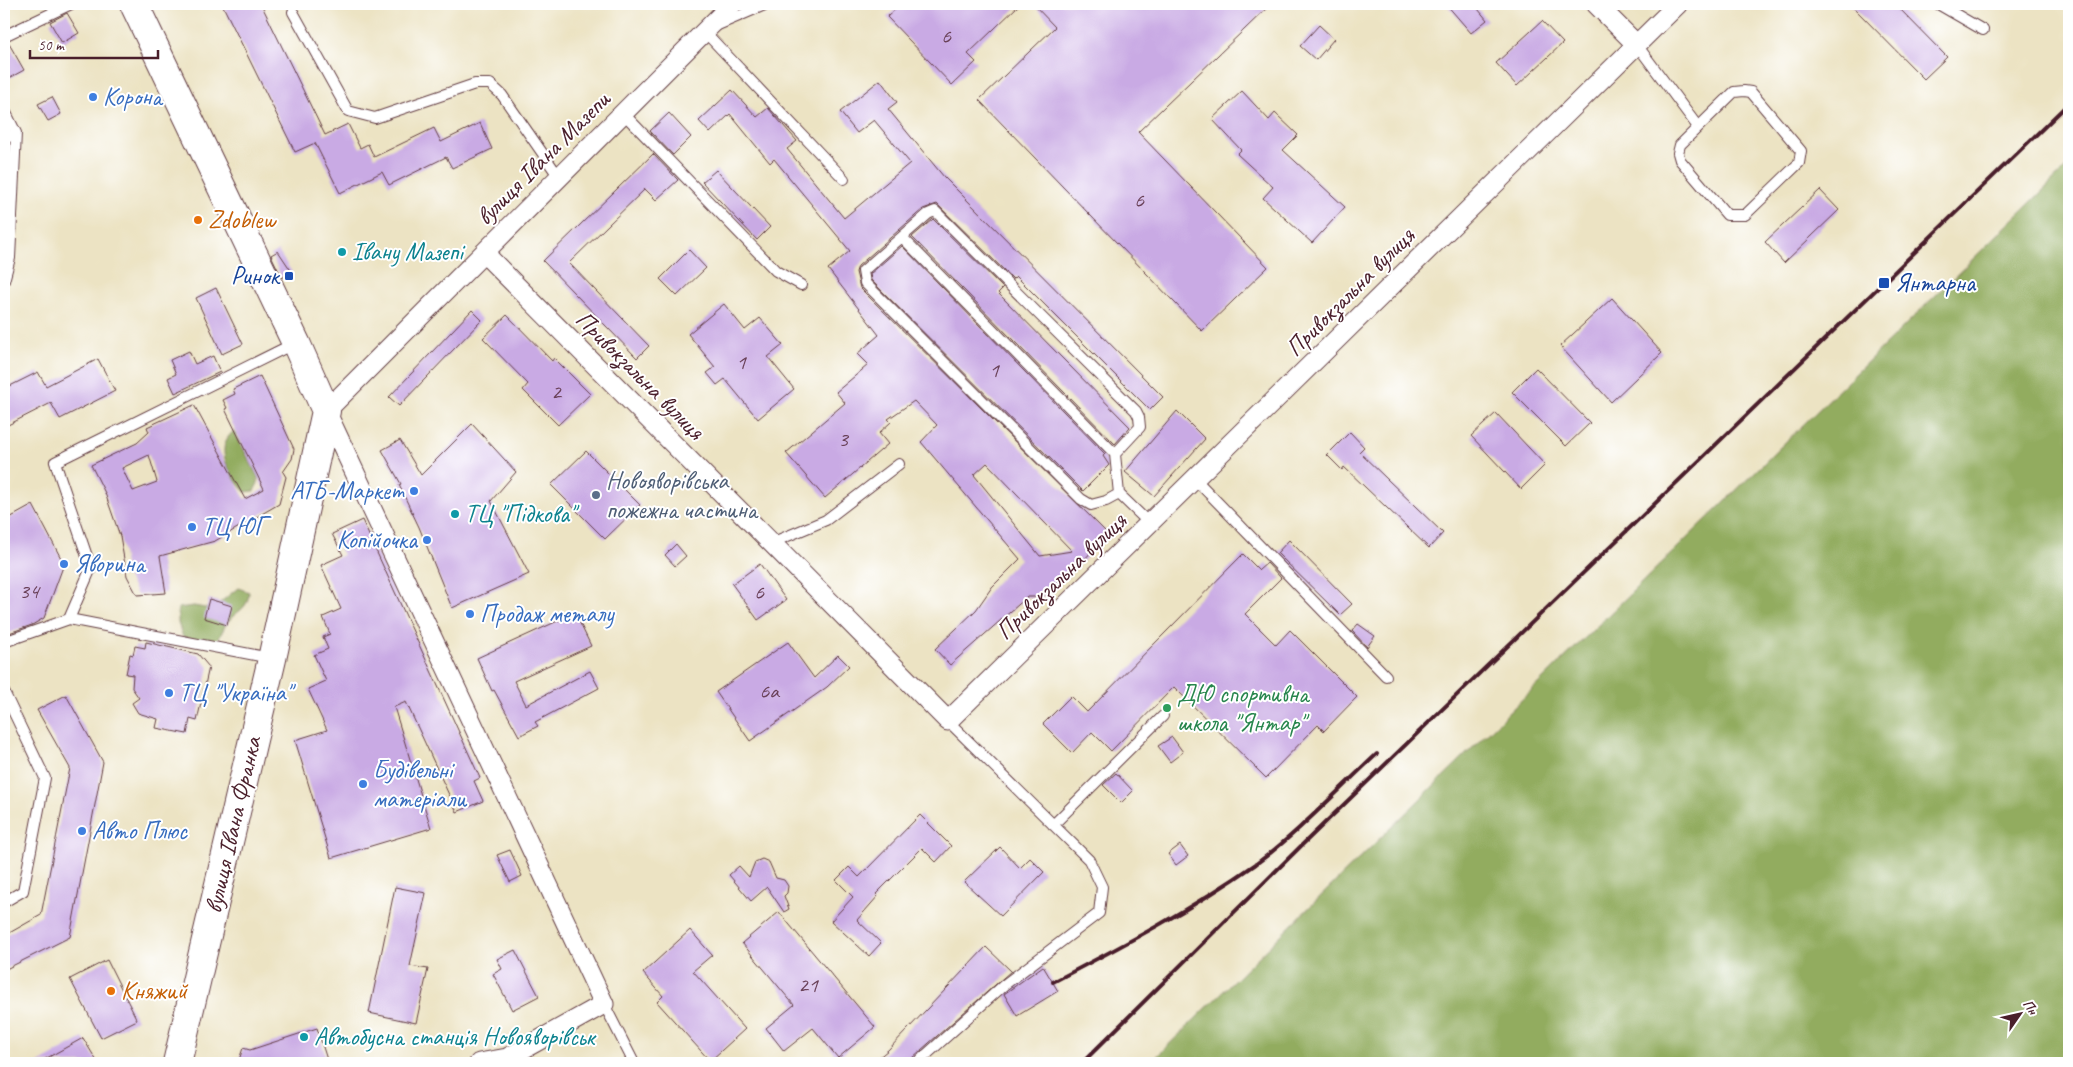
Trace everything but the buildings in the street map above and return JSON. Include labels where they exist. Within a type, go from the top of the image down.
[{"type":"street","points":[[134,4],[296,343],[326,411],[604,1004],[507,1058],[479,1063]]},
{"type":"street","name":"вулиця Івана Мазепи","points":[[326,411],[732,4]]},
{"type":"street","points":[[1596,4],[1637,45]]},
{"type":"street","name":"Привокзальна вулиця","points":[[484,253],[948,721],[1678,4]]},
{"type":"street","name":"вулиця Івана Франка","points":[[177,1063],[272,659],[326,411]]},
{"type":"lane","points":[[4,36],[71,4]]},
{"type":"lane","points":[[767,4],[704,31],[844,179]]},
{"type":"lane","points":[[1938,4],[1983,30]]},
{"type":"lane","points":[[293,12],[348,111],[375,118],[475,84],[490,84],[502,95],[559,177]]},
{"type":"lane","points":[[1637,45],[1698,127]]},
{"type":"lane","points":[[1734,92],[1751,92],[1802,150],[1799,162],[1745,215],[1727,214],[1680,160],[1678,153],[1680,145],[1698,127],[1734,92]]},
{"type":"lane","points":[[4,109],[16,132],[4,280]]},
{"type":"lane","points":[[623,113],[776,271],[801,285]]},
{"type":"lane","points":[[4,139],[16,132]]},
{"type":"lane","points":[[1119,494],[1106,501],[1091,505],[1081,499],[864,283],[863,271],[928,214],[935,211],[1136,410],[1140,427],[1115,454],[1115,471],[1119,494],[1150,524]]},
{"type":"lane","points":[[902,237],[1115,454]]},
{"type":"lane","points":[[69,619],[90,568],[55,462],[296,343]]},
{"type":"lane","points":[[772,543],[826,520],[899,464]]},
{"type":"lane","points":[[1195,479],[1386,676]]},
{"type":"lane","points":[[4,642],[69,619],[272,659]]},
{"type":"lane","points":[[4,692],[45,778],[23,891],[4,902]]},
{"type":"lane","points":[[1053,825],[1163,716]]},
{"type":"lane","points":[[917,1063],[1004,985],[1099,913],[1102,887],[1089,860],[948,721]]},
{"type":"lane","points":[[604,1004],[634,1063]]},
{"type":"green space","points":[[2069,165],[2069,1063],[1150,1063]]},
{"type":"green space","points":[[234,431],[258,477],[258,483],[254,491],[245,492],[234,479],[226,462],[224,446]]},
{"type":"green space","points":[[238,588],[249,592],[246,603],[230,619],[214,643],[183,637],[178,623],[178,608],[194,606],[205,608],[217,605]]},
{"type":"railway","points":[[1082,1063],[1302,845],[2069,103]]},
{"type":"railway","points":[[1053,982],[1131,941],[1232,881],[1272,852],[1303,825],[1377,754]]},
{"type":"place","name":"Корона","points":[[93,97]]},
{"type":"place","name":"Zdoblew","points":[[198,220]]},
{"type":"place","name":"Івану Мазепі","points":[[342,252]]},
{"type":"place","name":"Ринок","points":[[289,276]]},
{"type":"place","name":"Янтарна","points":[[1884,283]]},
{"type":"place","name":"АТБ-Маркет","points":[[414,491]]},
{"type":"place","name":"Новояворівська пожежна частина","points":[[596,495]]},
{"type":"place","name":"ТЦ \"Підкова\"","points":[[455,514]]},
{"type":"place","name":"ТЦ ЮГ","points":[[192,527]]},
{"type":"place","name":"Копійочка","points":[[427,540]]},
{"type":"place","name":"Яворина","points":[[64,564]]},
{"type":"place","name":"Продаж металу","points":[[470,614]]},
{"type":"place","name":"ТЦ \"Україна\"","points":[[169,693]]},
{"type":"place","name":"ДЮ спортивна школа \"Янтар\"","points":[[1167,708]]},
{"type":"place","name":"Будівельні матеріали","points":[[363,784]]},
{"type":"place","name":"Авто Плюс","points":[[82,831]]},
{"type":"place","name":"Княжий","points":[[111,991]]},
{"type":"place","name":"Автобусна станція Новояворівськ","points":[[304,1037]]}]
